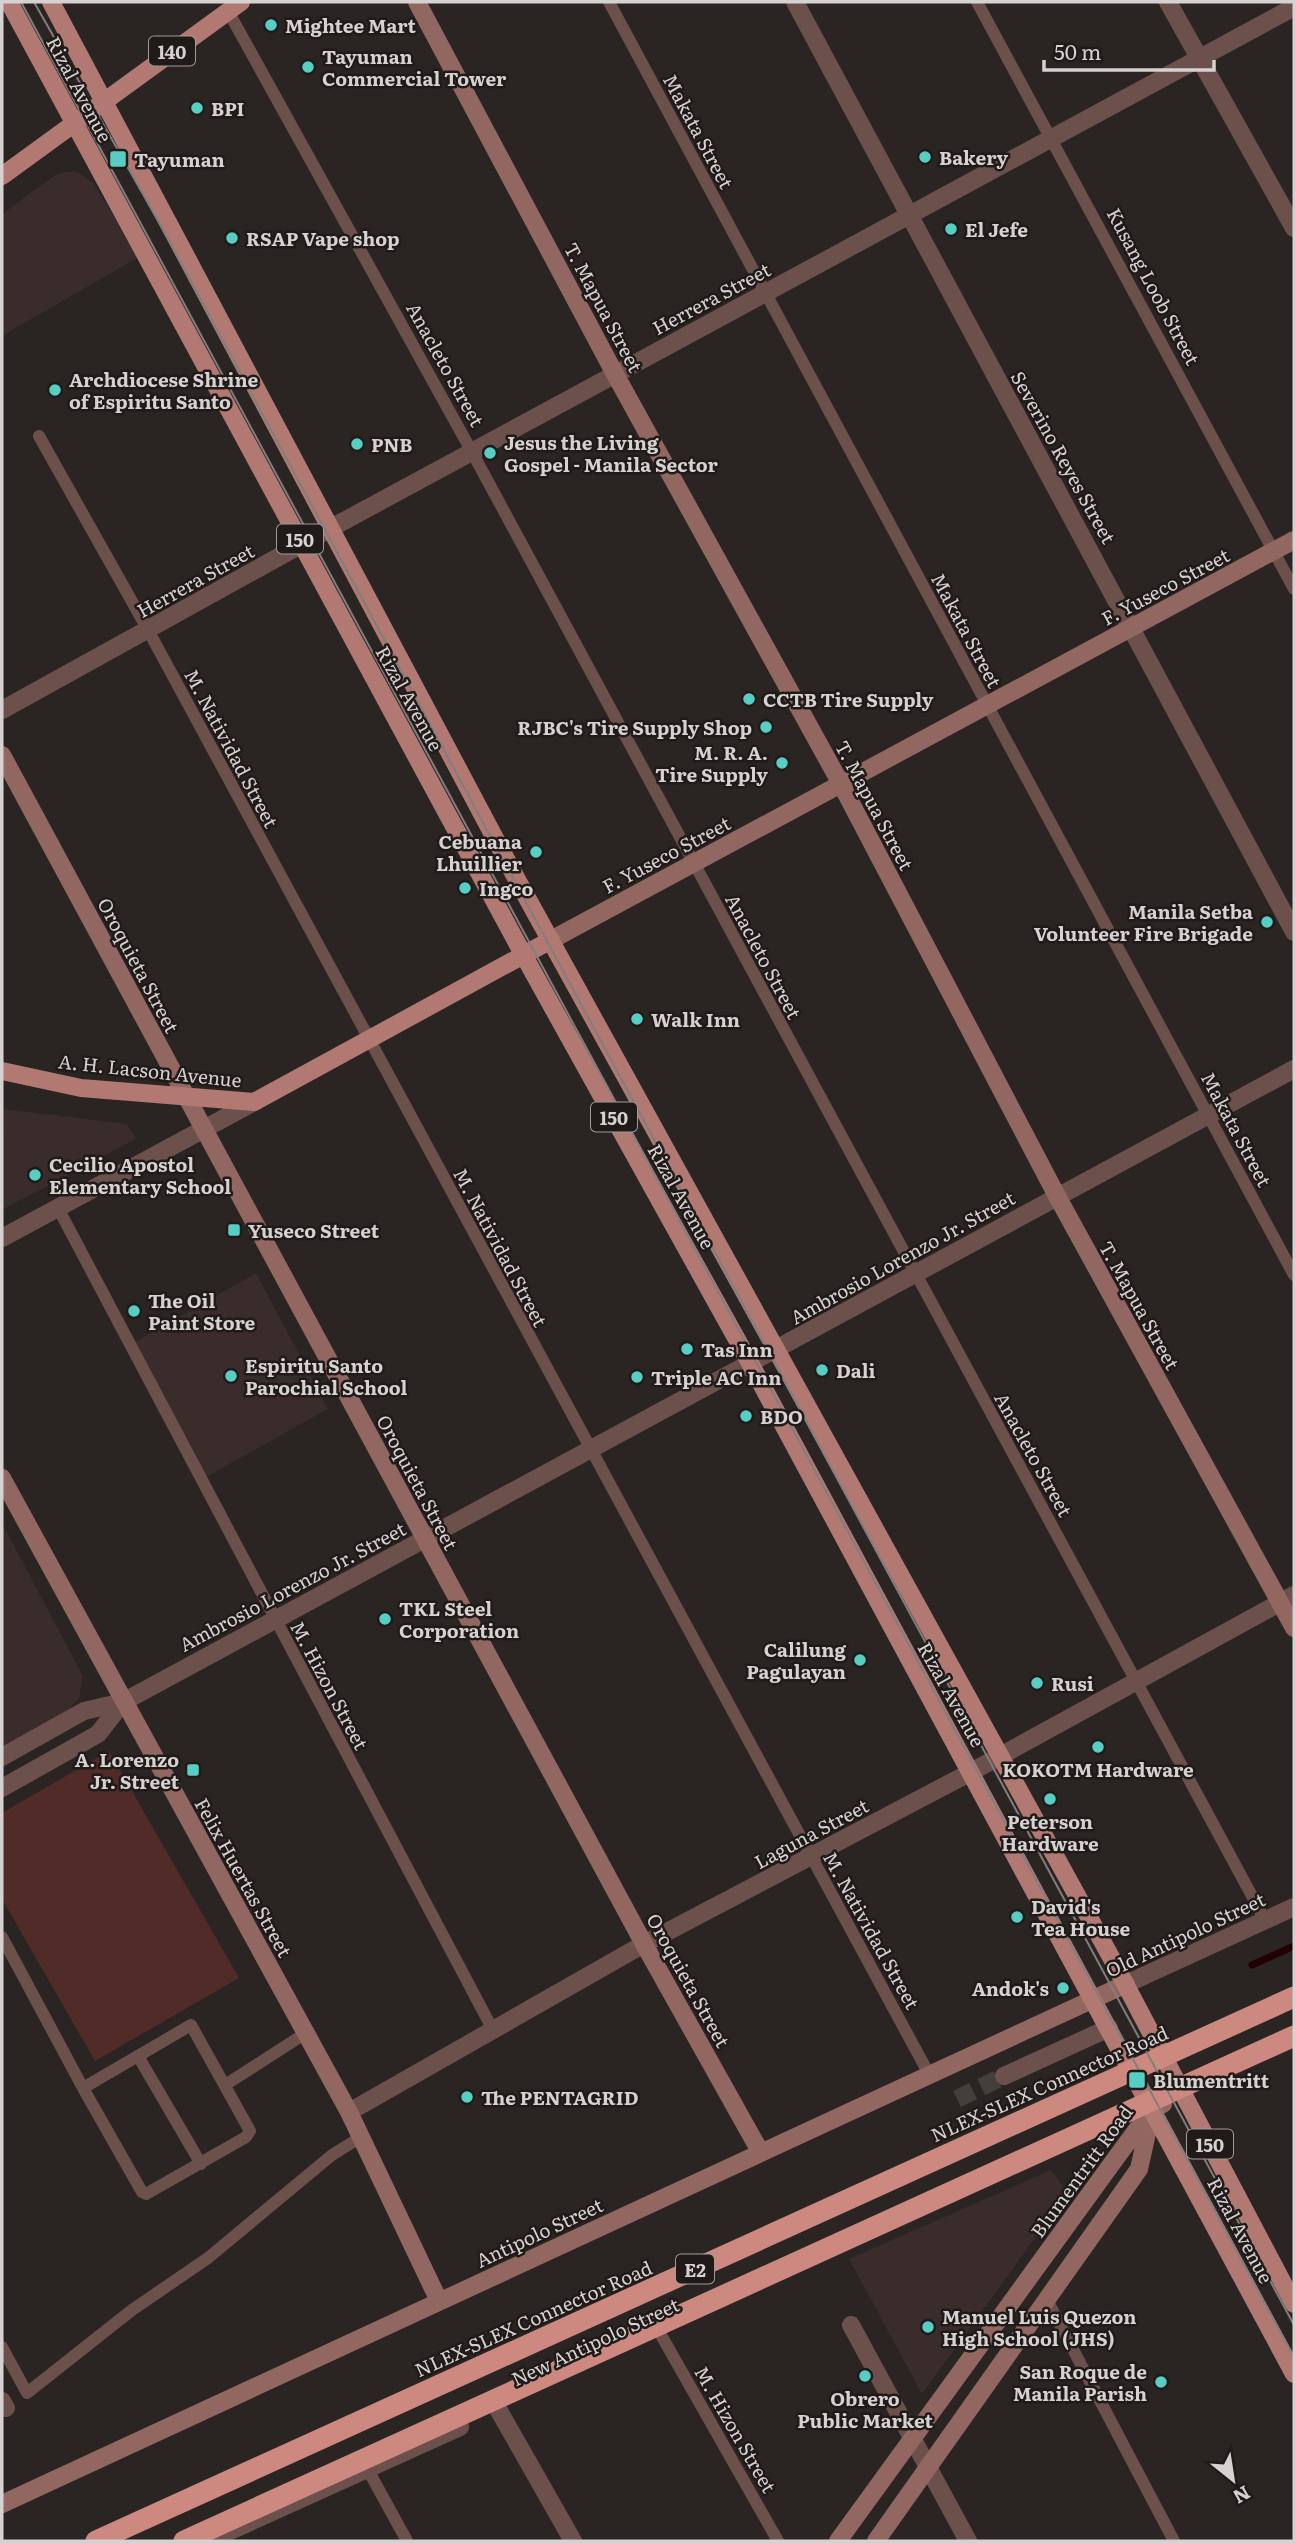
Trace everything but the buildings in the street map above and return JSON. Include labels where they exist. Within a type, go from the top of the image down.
[{"type":"highway","name":"NLEX-SLEX Connector Road","points":[[96,2541],[1294,1997]]},
{"type":"highway","name":"E2","points":[[184,2541],[1294,2036]]},
{"type":"main road","name":"Rizal Avenue","points":[[9,2],[523,954],[750,1363],[1294,2374]]},
{"type":"main road","name":"Rizal Avenue","points":[[51,2],[551,940],[1000,1756],[1118,1956],[1126,1984],[1294,2304]]},
{"type":"main road","name":"140","points":[[2,176],[234,6]]},
{"type":"main road","name":"F. Yuseco Street","points":[[254,1102],[551,940]]},
{"type":"main road","name":"A. H. Lacson Avenue","points":[[2,1071],[81,1088],[187,1099],[254,1102]]},
{"type":"street","name":"T. Mapua Street","points":[[417,2],[615,374],[841,784],[1057,1196],[1287,1598],[1294,1628]]},
{"type":"street","name":"Severino Reyes Street","points":[[795,2],[1133,627],[1294,932]]},
{"type":"street","points":[[1168,2],[1294,228]]},
{"type":"street","name":"Herrera Street","points":[[2,710],[331,528],[1294,7]]},
{"type":"street","name":"F. Yuseco Street","points":[[551,940],[1294,540]]},
{"type":"street","name":"Oroquieta Street","points":[[2,755],[644,1944],[761,2153]]},
{"type":"street","name":"Ambrosio Lorenzo Jr. Street","points":[[123,1702],[1294,1069]]},
{"type":"street","name":"F. Yuseco Street","points":[[2,1238],[254,1102]]},
{"type":"street","name":"Felix Huertas Street","points":[[2,1478],[349,2112],[439,2301]]},
{"type":"street","name":"Laguna Street","points":[[349,2112],[644,1944],[971,1772],[1287,1598]]},
{"type":"street","points":[[2,1757],[84,1711],[123,1702]]},
{"type":"street","points":[[2,1788],[98,1734],[123,1702]]},
{"type":"street","name":"Old Antipolo Street","points":[[1094,2001],[1294,1907]]},
{"type":"street","name":"Antipolo Street","points":[[2,2504],[1094,2001]]},
{"type":"street","points":[[1004,2076],[1109,2028]]},
{"type":"street","points":[[1152,2109],[1294,2045]]},
{"type":"street","points":[[1024,2121],[1133,2073]]},
{"type":"street","name":"Blumentritt Road","points":[[876,2541],[1139,2169],[1152,2109]]},
{"type":"street","name":"Blumentritt Road","points":[[838,2541],[1152,2109]]},
{"type":"street","name":"New Antipolo Street","points":[[208,2541],[237,2536],[498,2409],[1152,2109]]},
{"type":"street","points":[[851,2325],[968,2541]]},
{"type":"street","points":[[498,2409],[573,2541]]},
{"type":"lane","name":"Makata Street","points":[[609,2],[1294,1275]]},
{"type":"lane","name":"Kusang Loob Street","points":[[977,2],[1294,589]]},
{"type":"lane","name":"Anacleto Street","points":[[234,6],[692,864],[1265,1920]]},
{"type":"lane","name":"M. Natividad Street","points":[[39,436],[148,630],[589,1450],[930,2076]]},
{"type":"lane","name":"M. Hizon Street","points":[[58,1208],[492,2030]]},
{"type":"lane","points":[[2,1937],[83,2088],[142,2192],[151,2193],[246,2137],[250,2131],[191,2025],[83,2088]]},
{"type":"lane","points":[[225,2085],[306,2033]]},
{"type":"lane","points":[[138,2056],[201,2164]]},
{"type":"lane","points":[[2,2347],[27,2393],[131,2311],[208,2258],[332,2155],[361,2137]]},
{"type":"lane","points":[[1047,2300],[1174,2541]]},
{"type":"lane","name":"M. Hizon Street","points":[[661,2335],[778,2541]]},
{"type":"lane","points":[[368,2470],[407,2541]]},
{"type":"shaded area","points":[[78,172],[93,183],[139,257],[2,336],[2,214],[55,175]]},
{"type":"shaded area","name":"Cecilio Apostol Elementary School","points":[[4,1109],[127,1124],[136,1139],[2,1210]]},
{"type":"shaded area","name":"Espiritu Santo Parochial School","points":[[256,1273],[328,1409],[206,1477],[133,1343]]},
{"type":"shaded area","points":[[2,1523],[83,1676],[79,1698],[62,1717],[2,1748]]},
{"type":"shaded area","points":[[109,1751],[239,1978],[95,2061],[2,1899],[2,1813]]},
{"type":"shaded area","name":"Manuel Luis Quezon High School (JHS)","points":[[1051,2170],[1068,2193],[922,2394],[849,2259]]},
{"type":"waterway","points":[[1252,1965],[1294,1946]]},
{"type":"tunnel","points":[[957,2099],[1004,2076]]},
{"type":"tram line","points":[[21,2],[1294,2357]]},
{"type":"tram line","points":[[34,2],[161,226],[1294,2325]]},
{"type":"place","name":"Mightee Mart","points":[[271,25]]},
{"type":"place","name":"Tayuman Commercial Tower","points":[[308,67]]},
{"type":"place","name":"BPI","points":[[197,108]]},
{"type":"place","name":"Bakery","points":[[925,157]]},
{"type":"place","name":"Tayuman","points":[[118,159]]},
{"type":"place","name":"El Jefe","points":[[951,229]]},
{"type":"place","name":"RSAP Vape shop","points":[[232,238]]},
{"type":"place","name":"Archdiocese Shrine of Espiritu Santo","points":[[55,390]]},
{"type":"place","name":"PNB","points":[[357,444]]},
{"type":"place","name":"Jesus the Living Gospel - Manila Sector","points":[[490,453]]},
{"type":"place","name":"CCTB Tire Supply","points":[[749,699]]},
{"type":"place","name":"RJBC's Tire Supply Shop","points":[[766,727]]},
{"type":"place","name":"M. R. A. Tire Supply","points":[[782,763]]},
{"type":"place","name":"Cebuana Lhuillier","points":[[536,852]]},
{"type":"place","name":"Ingco","points":[[465,888]]},
{"type":"place","name":"Manila Setba Volunteer Fire Brigade","points":[[1267,922]]},
{"type":"place","name":"Walk Inn","points":[[637,1019]]},
{"type":"place","name":"Cecilio Apostol Elementary School","points":[[35,1175]]},
{"type":"place","name":"Yuseco Street","points":[[234,1230]]},
{"type":"place","name":"The Oil Paint Store","points":[[134,1311]]},
{"type":"place","name":"Tas Inn","points":[[687,1349]]},
{"type":"place","name":"Dali","points":[[822,1370]]},
{"type":"place","name":"Espiritu Santo Parochial School","points":[[231,1376]]},
{"type":"place","name":"Triple AC Inn","points":[[637,1377]]},
{"type":"place","name":"BDO","points":[[746,1416]]},
{"type":"place","name":"TKL Steel Corporation","points":[[385,1619]]},
{"type":"place","name":"Calilung Pagulayan","points":[[860,1660]]},
{"type":"place","name":"Rusi","points":[[1037,1683]]},
{"type":"place","name":"KOKOTM Hardware","points":[[1098,1747]]},
{"type":"place","name":"A. Lorenzo Jr. Street","points":[[193,1770]]},
{"type":"place","name":"Peterson Hardware","points":[[1050,1799]]},
{"type":"place","name":"David's Tea House","points":[[1017,1917]]},
{"type":"place","name":"Andok's","points":[[1063,1988]]},
{"type":"place","name":"Blumentritt","points":[[1137,2080]]},
{"type":"place","name":"The PENTAGRID","points":[[467,2097]]},
{"type":"place","name":"Manuel Luis Quezon High School (JHS)","points":[[928,2327]]},
{"type":"place","name":"Obrero Public Market","points":[[865,2376]]},
{"type":"place","name":"San Roque de Manila Parish","points":[[1161,2382]]}]
